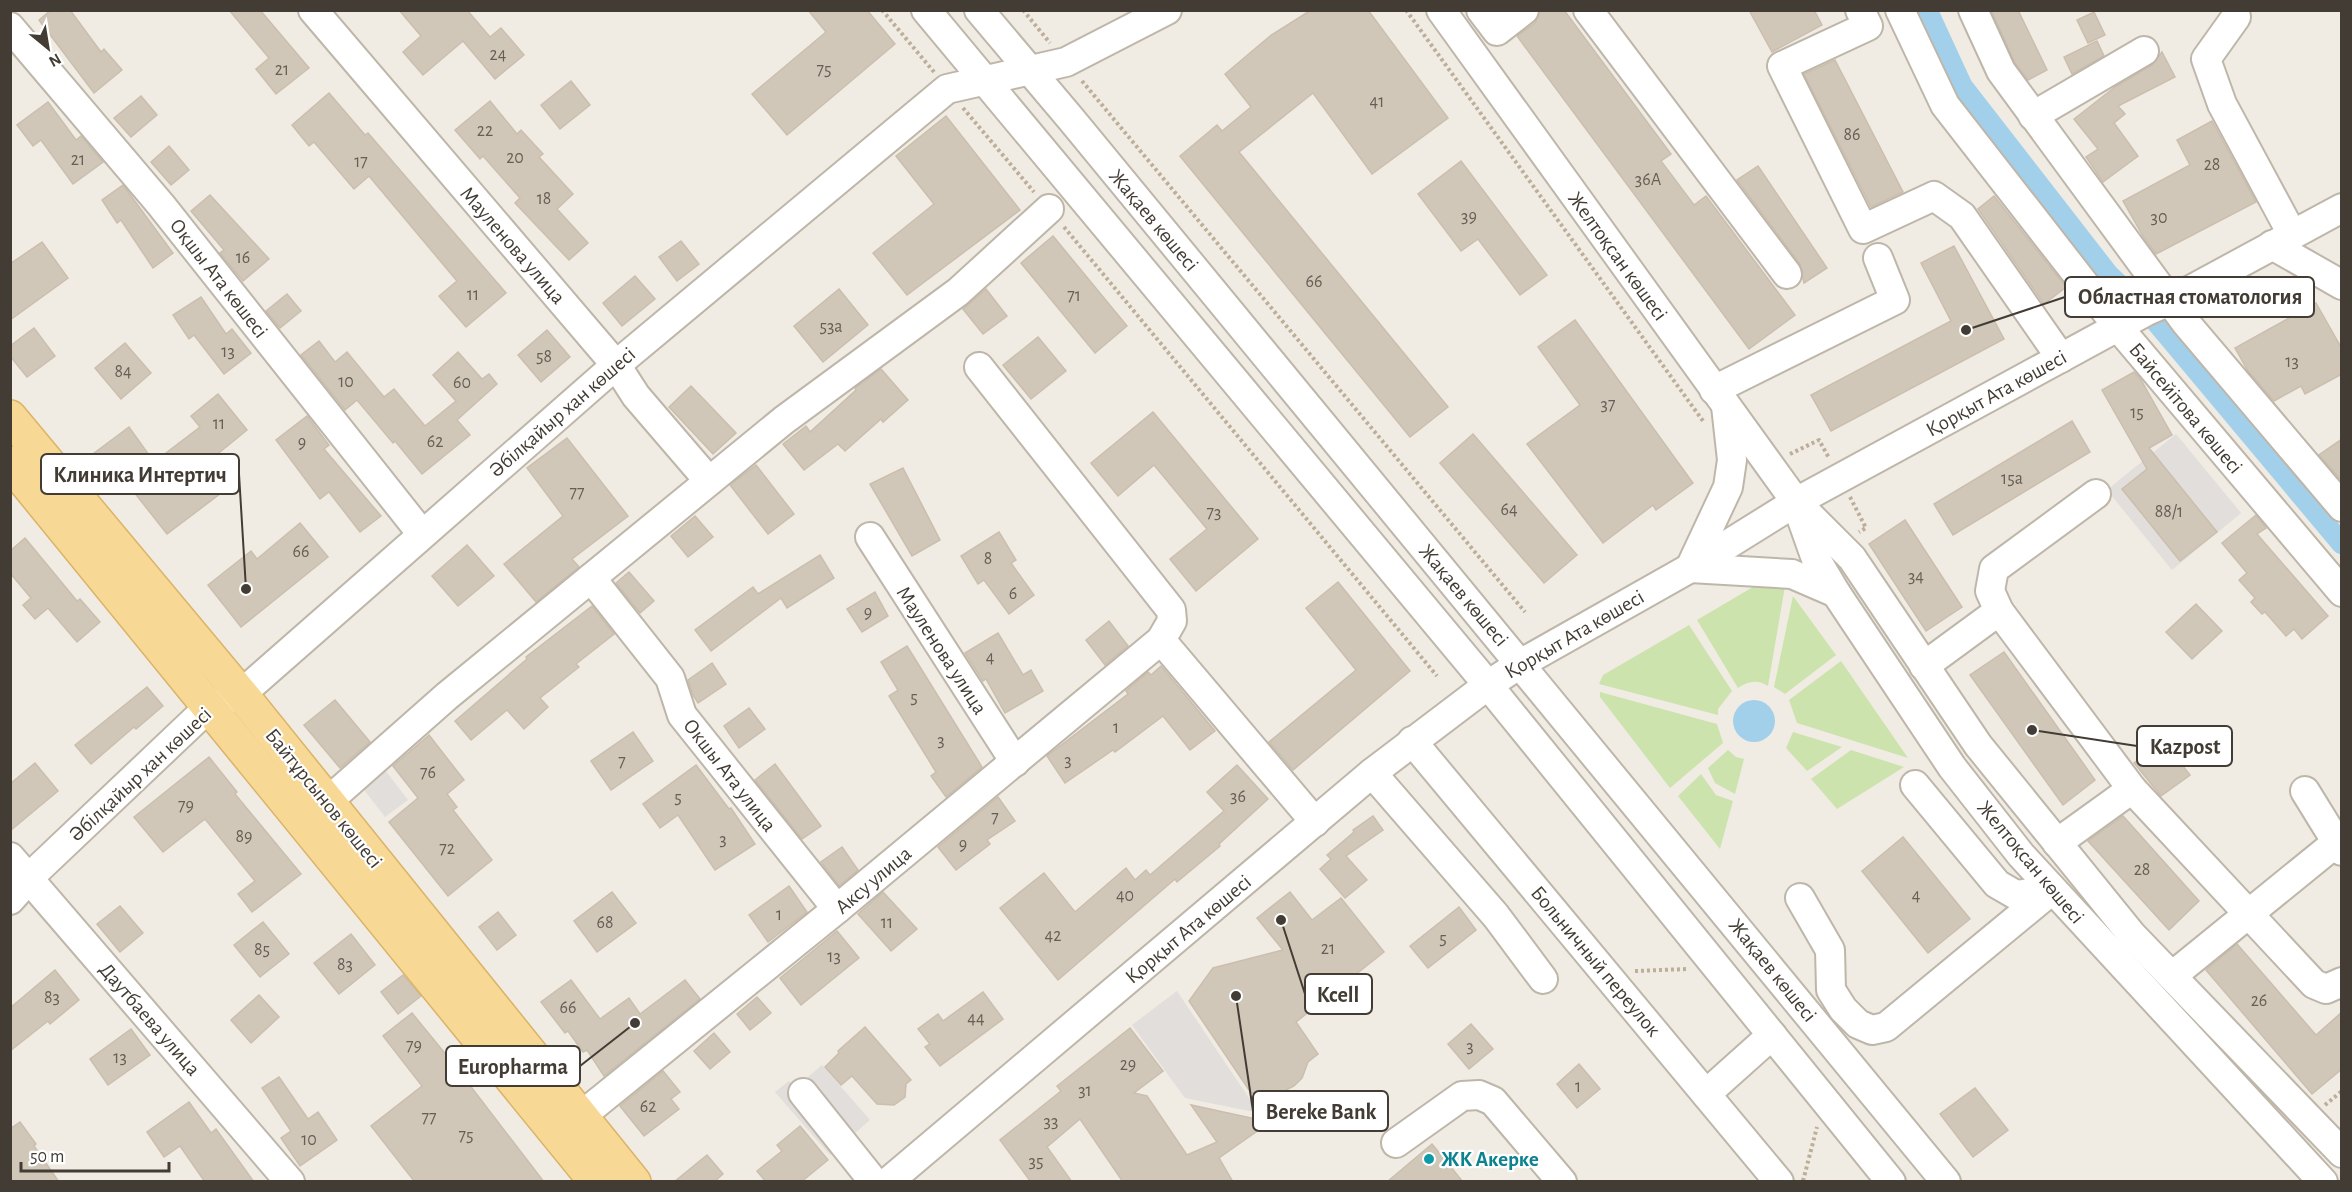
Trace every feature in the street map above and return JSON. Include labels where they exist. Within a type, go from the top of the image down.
[{"type":"main road","name":"Байтұрсынов көшесі","points":[[10,417],[240,694],[634,1182]]},
{"type":"main road","name":"Байтұрсынов көшесі","points":[[10,463],[596,1182]]},
{"type":"street","name":"Мауленова улица","points":[[313,10],[616,365],[636,396],[710,481]]},
{"type":"street","name":"Жақаев көшесі","points":[[926,10],[1488,685],[1887,1177]]},
{"type":"street","name":"Жақаев көшесі","points":[[979,10],[1946,1182]]},
{"type":"street","name":"Әбілқайыр хан көшесі","points":[[20,890],[210,706],[240,694],[616,365],[947,89],[1066,62],[1167,10]]},
{"type":"street","name":"Желтоқсан көшесі","points":[[1441,10],[1715,406],[1796,502],[1852,558],[1978,746],[2132,935],[2339,1147]]},
{"type":"street","points":[[1482,10],[1497,31],[1524,10]]},
{"type":"street","points":[[1588,10],[1787,274]]},
{"type":"street","points":[[1860,10],[1868,27],[1782,66],[1863,230],[1934,196],[1962,216],[2061,358]]},
{"type":"street","name":"Байсейітова көшесі","points":[[1900,10],[1945,105],[2118,327],[2342,592]]},
{"type":"street","points":[[1973,10],[2001,71],[2186,323],[2342,507]]},
{"type":"street","points":[[2236,17],[2206,59],[2222,104],[2282,240],[2342,285]]},
{"type":"street","name":"Оқшы Ата көшесі","points":[[10,27],[161,205],[422,534]]},
{"type":"street","points":[[2033,116],[2144,51]]},
{"type":"street","name":"Қорқыт Ата көшесі","points":[[888,1182],[1372,773],[1488,685],[1520,664],[1689,568],[1796,502],[2342,208]]},
{"type":"street","points":[[327,802],[447,696],[784,420],[958,292],[1049,209]]},
{"type":"street","points":[[1836,593],[1792,574],[1689,568],[1728,487],[1732,460],[1715,406],[1895,300],[1878,258]]},
{"type":"street","points":[[979,367],[1171,610],[1172,621],[1161,640],[1315,822]]},
{"type":"street","points":[[2096,494],[1994,569],[1990,591],[1999,611],[2132,789],[2314,984],[2326,989],[2342,982]]},
{"type":"street","name":"Желтоқсан көшесі","points":[[1796,502],[1816,559],[1836,593],[1952,767],[2021,855],[2052,890],[2316,1175]]},
{"type":"street","name":"Мауленова улица","points":[[870,537],[1015,762]]},
{"type":"street","name":"Окшы Ата улица","points":[[591,578],[670,678],[682,715],[837,909]]},
{"type":"street","points":[[1924,666],[1999,611]]},
{"type":"street","name":"Аксу улица","points":[[581,1116],[837,909],[1161,640]]},
{"type":"street","points":[[2076,683],[2116,744],[2107,756]]},
{"type":"street","name":"Больничный переулок","points":[[1412,741],[1779,1182]]},
{"type":"street","points":[[1372,773],[1496,916],[1543,979]]},
{"type":"street","points":[[1915,785],[1997,884],[2016,895],[2052,890]]},
{"type":"street","points":[[2057,843],[2132,789]]},
{"type":"street","points":[[2172,976],[2248,913],[2339,844],[2305,791]]},
{"type":"street","name":"Даутбаева улица","points":[[10,857],[20,890],[290,1182]]},
{"type":"street","points":[[1800,898],[1830,950],[1831,990],[1843,1009],[1858,1024],[1872,1030],[1886,1027],[2052,890]]},
{"type":"street","points":[[1706,1094],[1772,1035]]},
{"type":"street","points":[[803,1093],[874,1182]]},
{"type":"street","points":[[1396,1143],[1462,1096],[1479,1095],[1493,1101],[1562,1182]]},
{"type":"street","points":[[1887,1177],[1916,1145]]},
{"type":"street","points":[[2316,1175],[2339,1147]]},
{"type":"path","points":[[882,10],[1437,676]]},
{"type":"path","points":[[1023,10],[1525,612]]},
{"type":"path","points":[[1406,10],[1715,406]]},
{"type":"green space","points":[[1758,584],[1785,586],[1768,686],[1760,682],[1753,682],[1738,688],[1697,620]]},
{"type":"green space","points":[[1793,596],[1836,655],[1785,694],[1774,687]]},
{"type":"green space","points":[[1689,625],[1732,691],[1718,709],[1718,715],[1599,684],[1603,675]]},
{"type":"green space","points":[[1841,661],[1908,758],[1797,723],[1789,700]]},
{"type":"green space","points":[[1600,692],[1717,724],[1723,743],[1670,788],[1600,697]]},
{"type":"green space","points":[[1793,732],[1842,747],[1807,771],[1786,748]]},
{"type":"green space","points":[[1728,750],[1736,757],[1744,759],[1735,794],[1715,783],[1708,768]]},
{"type":"green space","points":[[1851,750],[1904,767],[1837,809],[1811,779]]},
{"type":"green space","points":[[1701,774],[1716,795],[1733,801],[1720,849],[1678,796]]},
{"type":"shaded area","points":[[2176,434],[2241,513],[2172,570],[2107,490]]},
{"type":"shaded area","points":[[385,770],[408,800],[385,817],[362,787]]},
{"type":"shaded area","points":[[1177,991],[1259,1113],[1185,1098],[1132,1025]]},
{"type":"shaded area","points":[[822,1065],[870,1120],[830,1155],[775,1092],[789,1081],[795,1088]]},
{"type":"water","points":[[1754,700],[1769,706],[1775,721],[1769,736],[1754,742],[1739,736],[1733,721],[1739,706]]},
{"type":"building","points":[[51,10],[70,10],[101,52],[104,49],[122,70],[94,93],[39,20]]},
{"type":"building","points":[[229,10],[260,10],[309,68],[276,94],[256,69],[269,58]]},
{"type":"building","points":[[399,10],[467,10],[490,37],[501,28],[524,55],[495,79],[463,41],[423,75],[403,52],[421,36]]},
{"type":"building","points":[[808,10],[867,10],[895,44],[787,135],[752,94],[826,32]]},
{"type":"building","points":[[1311,10],[1368,10],[1448,118],[1372,174],[1313,93],[1239,152],[1448,407],[1410,437],[1180,156],[1217,125],[1222,131],[1251,107],[1225,74],[1270,36]]},
{"type":"building","points":[[1540,10],[1564,10],[1671,154],[1661,161],[1694,205],[1706,196],[1795,315],[1749,349],[1517,36],[1535,23]]},
{"type":"building","points":[[1749,10],[1814,10],[1822,25],[1772,52]]},
{"type":"building","points":[[1991,10],[2018,10],[2047,70],[2028,80],[2015,63]]},
{"type":"building","points":[[2094,12],[2105,35],[2088,43],[2077,20]]},
{"type":"building","points":[[2097,41],[2104,56],[2072,74],[2064,57]]},
{"type":"building","points":[[2162,52],[2175,77],[2118,106],[2125,114],[2114,123],[2138,156],[2103,182],[2086,157],[2098,149],[2074,119],[2115,87],[2152,65]]},
{"type":"building","points":[[1835,60],[1903,192],[1871,207],[1804,74]]},
{"type":"building","points":[[571,81],[590,105],[560,129],[541,105]]},
{"type":"building","points":[[329,93],[365,135],[368,133],[506,293],[466,327],[439,296],[457,281],[369,176],[354,189],[314,142],[309,146],[292,125]]},
{"type":"building","points":[[141,96],[157,115],[131,137],[114,118]]},
{"type":"building","points":[[490,101],[517,134],[521,130],[543,154],[539,157],[573,194],[557,209],[588,243],[569,260],[515,203],[520,198],[483,156],[480,159],[455,130]]},
{"type":"building","points":[[48,102],[76,140],[81,136],[103,162],[73,184],[41,140],[33,146],[17,125]]},
{"type":"building","points":[[946,116],[1020,210],[907,295],[873,253],[934,204],[896,156]]},
{"type":"building","points":[[2212,121],[2256,202],[2156,254],[2123,201],[2190,165],[2177,140]]},
{"type":"building","points":[[169,146],[189,170],[171,185],[151,162]]},
{"type":"building","points":[[1461,161],[1547,275],[1520,295],[1478,239],[1461,251],[1418,194]]},
{"type":"building","points":[[1758,166],[1827,268],[1804,283],[1800,264],[1737,180]]},
{"type":"building","points":[[123,185],[173,253],[153,268],[121,220],[117,223],[102,200]]},
{"type":"building","points":[[210,195],[269,259],[243,281],[220,253],[224,250],[191,211]]},
{"type":"building","points":[[1994,196],[2066,287],[2044,304],[1978,209]]},
{"type":"building","points":[[1053,236],[1127,326],[1095,353],[1021,263]]},
{"type":"building","points":[[681,241],[699,264],[677,281],[659,257]]},
{"type":"building","points":[[42,242],[68,278],[10,320],[10,264]]},
{"type":"building","points":[[1954,246],[2004,339],[1831,431],[1811,395],[1951,321],[1921,263]]},
{"type":"building","points":[[635,276],[655,299],[622,326],[603,303]]},
{"type":"building","points":[[839,289],[868,325],[823,362],[794,326]]},
{"type":"building","points":[[986,289],[1007,316],[983,334],[963,309]]},
{"type":"building","points":[[287,294],[301,311],[280,328],[266,311]]},
{"type":"building","points":[[201,297],[226,334],[232,329],[251,353],[224,374],[194,335],[189,339],[173,315]]},
{"type":"building","points":[[2316,303],[2342,349],[2342,374],[2305,394],[2301,386],[2274,401],[2248,371],[2235,348]]},
{"type":"building","points":[[1575,320],[1693,483],[1656,510],[1653,505],[1603,543],[1527,444],[1580,405],[1538,347]]},
{"type":"building","points":[[34,328],[55,356],[27,377],[10,356],[10,346]]},
{"type":"building","points":[[547,330],[570,357],[541,382],[518,355]]},
{"type":"building","points":[[1038,337],[1066,371],[1031,399],[1003,365]]},
{"type":"building","points":[[319,341],[335,362],[347,352],[384,397],[394,389],[425,426],[456,401],[433,375],[458,352],[482,379],[489,374],[497,384],[457,420],[470,435],[422,474],[357,400],[345,410],[301,355]]},
{"type":"building","points":[[125,343],[151,373],[121,399],[95,368]]},
{"type":"building","points":[[881,369],[908,400],[883,422],[881,419],[845,451],[838,444],[804,470],[783,444],[806,426],[810,432],[856,390],[855,388]]},
{"type":"building","points":[[2134,372],[2141,380],[2172,435],[2149,448],[2217,532],[2180,561],[2122,489],[2147,469],[2102,390]]},
{"type":"building","points":[[691,386],[736,433],[713,454],[669,407]]},
{"type":"building","points":[[218,394],[247,430],[209,461],[229,487],[167,534],[115,468],[107,474],[93,454],[129,427],[154,462],[200,427],[191,416]]},
{"type":"building","points":[[1153,412],[1258,539],[1196,591],[1170,559],[1207,529],[1154,465],[1118,496],[1091,463]]},
{"type":"building","points":[[307,416],[329,445],[324,449],[381,516],[360,532],[329,492],[320,499],[276,440]]},
{"type":"building","points":[[2072,421],[2090,452],[1953,535],[1934,504]]},
{"type":"building","points":[[1473,434],[1577,555],[1544,583],[1440,463]]},
{"type":"building","points":[[567,438],[628,516],[572,559],[579,567],[536,602],[504,564],[563,516],[527,468]]},
{"type":"building","points":[[2342,439],[2342,481],[2319,455]]},
{"type":"building","points":[[756,465],[794,514],[768,534],[730,485]]},
{"type":"building","points":[[903,468],[940,540],[912,556],[870,484]]},
{"type":"building","points":[[2256,515],[2266,528],[2257,534],[2328,616],[2302,639],[2294,629],[2286,636],[2265,612],[2262,614],[2251,602],[2255,598],[2239,580],[2247,573],[2222,543]]},
{"type":"building","points":[[695,516],[713,537],[688,557],[671,536]]},
{"type":"building","points":[[1905,520],[1962,607],[1926,631],[1869,544]]},
{"type":"building","points":[[300,523],[328,557],[241,627],[208,585],[251,551],[257,559]]},
{"type":"building","points":[[999,532],[1016,560],[1011,563],[1034,595],[1009,614],[984,580],[978,584],[961,556]]},
{"type":"building","points":[[25,538],[77,601],[80,599],[100,622],[77,642],[48,608],[35,619],[23,605],[31,598],[10,573],[10,551]]},
{"type":"building","points":[[467,545],[494,576],[458,606],[432,576]]},
{"type":"building","points":[[820,555],[834,578],[787,608],[781,598],[711,651],[695,630],[753,587],[758,594]]},
{"type":"building","points":[[629,572],[654,601],[640,613],[616,583]]},
{"type":"building","points":[[1338,582],[1410,671],[1293,770],[1269,742],[1356,670],[1306,608]]},
{"type":"building","points":[[875,592],[888,616],[862,632],[847,609]]},
{"type":"building","points":[[2196,604],[2222,631],[2192,659],[2166,632]]},
{"type":"building","points":[[592,606],[614,634],[576,664],[579,667],[540,698],[548,707],[524,729],[507,710],[471,740],[455,721],[527,659],[526,657]]},
{"type":"building","points":[[1109,621],[1128,646],[1105,665],[1086,640]]},
{"type":"building","points":[[998,633],[1023,675],[1031,670],[1043,691],[1005,713],[986,679],[983,681],[965,653]]},
{"type":"building","points":[[907,646],[982,767],[946,797],[931,776],[936,772],[889,696],[898,690],[881,662]]},
{"type":"building","points":[[2004,652],[2095,780],[2063,805],[1970,675]]},
{"type":"building","points":[[712,663],[726,684],[698,703],[688,680]]},
{"type":"building","points":[[1161,666],[1215,731],[1190,750],[1163,716],[1115,752],[1113,750],[1065,783],[1047,756],[1128,694],[1126,691],[1148,672],[1151,675]]},
{"type":"building","points":[[147,687],[163,706],[136,729],[134,727],[91,764],[75,745]]},
{"type":"building","points":[[335,700],[370,742],[340,768],[304,725]]},
{"type":"building","points":[[749,708],[765,729],[739,748],[724,726]]},
{"type":"building","points":[[633,732],[653,761],[611,790],[591,761]]},
{"type":"building","points":[[429,735],[464,780],[447,794],[457,807],[453,810],[492,860],[448,896],[389,822],[418,798],[393,766]]},
{"type":"building","points":[[2165,743],[2190,775],[2161,796],[2134,763]]},
{"type":"building","points":[[209,757],[237,792],[235,794],[301,874],[252,912],[238,894],[255,881],[205,819],[163,852],[134,817]]},
{"type":"building","points":[[35,763],[58,791],[10,831],[10,784]]},
{"type":"building","points":[[775,764],[821,826],[802,839],[755,780]]},
{"type":"building","points":[[696,765],[729,809],[731,808],[755,844],[715,870],[678,815],[660,828],[643,804]]},
{"type":"building","points":[[1237,765],[1268,799],[1219,844],[1220,846],[1177,882],[1175,879],[1058,980],[1000,908],[1044,873],[1075,912],[1126,868],[1135,880],[1146,870],[1150,875],[1224,811],[1207,792]]},
{"type":"building","points":[[998,797],[1015,821],[987,840],[990,844],[956,870],[938,847]]},
{"type":"building","points":[[1373,816],[1383,830],[1346,856],[1367,880],[1345,898],[1320,869],[1331,859],[1327,855],[1354,832],[1353,830]]},
{"type":"building","points":[[2123,816],[2199,901],[2169,930],[2088,841]]},
{"type":"building","points":[[1903,837],[1970,919],[1928,953],[1862,871]]},
{"type":"building","points":[[842,847],[858,870],[839,886],[821,862]]},
{"type":"building","points":[[789,886],[807,912],[768,942],[749,915]]},
{"type":"building","points":[[612,892],[636,923],[597,952],[574,921]]},
{"type":"building","points":[[883,892],[917,929],[891,951],[858,914]]},
{"type":"building","points":[[1290,892],[1312,920],[1341,898],[1384,952],[1296,1022],[1318,1054],[1308,1062],[1302,1078],[1294,1086],[1282,1092],[1251,1093],[1189,1001],[1213,968],[1283,950],[1257,918]]},
{"type":"building","points":[[120,906],[143,933],[120,952],[97,924]]},
{"type":"building","points":[[1459,907],[1476,930],[1428,968],[1410,946]]},
{"type":"building","points":[[498,912],[516,935],[497,950],[479,927]]},
{"type":"building","points":[[263,922],[289,954],[260,977],[234,945]]},
{"type":"building","points":[[837,931],[859,958],[801,1005],[780,978]]},
{"type":"building","points":[[351,934],[375,965],[339,994],[314,963]]},
{"type":"building","points":[[2237,944],[2316,1035],[2342,1012],[2342,1069],[2312,1094],[2206,970]]},
{"type":"building","points":[[55,970],[79,1000],[50,1024],[48,1021],[10,1051],[10,1008]]},
{"type":"building","points":[[403,975],[421,996],[398,1014],[381,992]]},
{"type":"building","points":[[571,980],[600,1019],[629,998],[640,1014],[685,980],[700,999],[604,1076],[587,1050],[583,1052],[568,1031],[565,1033],[541,1002]]},
{"type":"building","points":[[983,992],[1003,1019],[940,1066],[925,1047],[930,1044],[918,1029],[938,1014],[943,1021]]},
{"type":"building","points":[[259,995],[279,1017],[251,1043],[231,1020]]},
{"type":"building","points":[[757,997],[771,1013],[750,1030],[737,1014]]},
{"type":"building","points":[[412,1013],[544,1182],[415,1182],[371,1126],[422,1086],[383,1036]]},
{"type":"building","points":[[1471,1024],[1493,1049],[1469,1069],[1448,1044]]},
{"type":"building","points":[[865,1027],[911,1080],[906,1084],[905,1097],[894,1105],[877,1104],[852,1076],[841,1085],[825,1067],[839,1053],[838,1051]]},
{"type":"building","points":[[1130,1028],[1163,1071],[1134,1093],[1147,1096],[1187,1155],[1217,1142],[1191,1105],[1270,1122],[1219,1158],[1233,1182],[1123,1182],[1080,1119],[1047,1147],[1072,1182],[1031,1182],[1000,1140],[1061,1091],[1057,1086]]},
{"type":"building","points":[[131,1029],[150,1055],[108,1085],[90,1059]]},
{"type":"building","points":[[714,1033],[730,1052],[710,1069],[694,1051]]},
{"type":"building","points":[[1579,1064],[1600,1089],[1577,1108],[1557,1084]]},
{"type":"building","points":[[663,1071],[680,1092],[671,1099],[679,1109],[644,1136],[620,1106]]},
{"type":"building","points":[[279,1077],[308,1119],[318,1112],[337,1140],[300,1166],[281,1138],[291,1131],[262,1088]]},
{"type":"building","points":[[1975,1088],[2008,1130],[1973,1157],[1940,1114]]},
{"type":"building","points":[[189,1102],[211,1133],[216,1129],[254,1182],[205,1182],[180,1146],[164,1157],[147,1132]]},
{"type":"building","points":[[20,1122],[59,1182],[10,1182],[10,1129]]},
{"type":"building","points":[[800,1126],[828,1160],[801,1182],[766,1182],[757,1171],[782,1151],[777,1145]]},
{"type":"building","name":"ЖК Акерке","points":[[1432,1144],[1463,1182],[1387,1182]]},
{"type":"building","points":[[707,1155],[723,1174],[714,1182],[674,1182]]},
{"type":"waterway","points":[[1927,10],[1962,86],[2108,274],[2147,311],[2342,544]]},
{"type":"place","name":"Областная стоматология","points":[[1966,330]]},
{"type":"place","name":"Клиника Интертич","points":[[246,589]]},
{"type":"place","name":"Kazpost","points":[[2032,730]]},
{"type":"place","name":"Kcell","points":[[1281,920]]},
{"type":"place","name":"Bereke Bank","points":[[1236,996]]},
{"type":"place","name":"Europharma","points":[[635,1023]]},
{"type":"place","name":"ЖК Акерке","points":[[1429,1159]]}]
